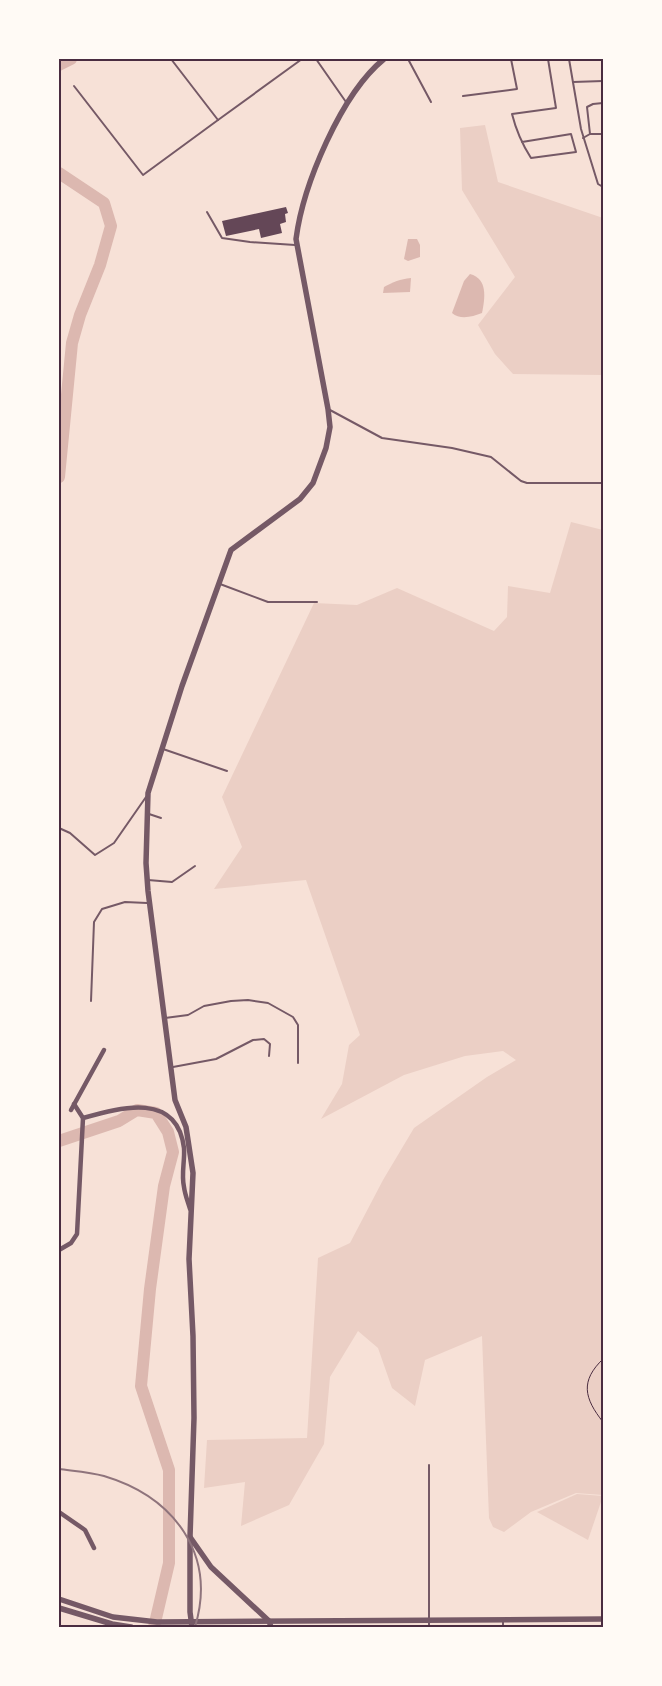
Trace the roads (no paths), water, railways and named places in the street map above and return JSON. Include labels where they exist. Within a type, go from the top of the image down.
[{"type":"street","points":[[192,1625],[190,1536],[194,1418],[193,1336],[189,1259],[191,1150],[186,1126],[175,1100],[150,903],[148,880],[148,793],[182,686],[231,550],[300,499],[313,483],[326,448],[330,426],[297,245],[299,213],[346,102],[360,82],[384,59]]},
{"type":"street","points":[[71,1110],[104,1050]]},
{"type":"street","points":[[59,1250],[71,1243],[77,1234],[84,1118],[74,1104]]},
{"type":"street","points":[[84,1118],[107,1111],[132,1108],[158,1108],[169,1116],[178,1128],[184,1148],[183,1186],[191,1211]]},
{"type":"street","points":[[59,1512],[85,1530],[94,1548]]},
{"type":"street","points":[[190,1536],[211,1567],[270,1624]]},
{"type":"street","points":[[59,1599],[113,1617],[192,1625],[429,1620],[603,1619]]},
{"type":"street","points":[[59,1608],[112,1624],[131,1627]]},
{"type":"lane","points":[[171,59],[218,120]]},
{"type":"lane","points":[[74,86],[143,175],[302,59]]},
{"type":"lane","points":[[316,59],[346,102]]},
{"type":"lane","points":[[408,59],[431,102]]},
{"type":"lane","points":[[464,96],[516,89],[511,59]]},
{"type":"lane","points":[[522,142],[571,134],[576,152],[530,158],[522,142],[512,114],[556,108],[548,59]]},
{"type":"lane","points":[[569,59],[583,138],[598,184],[603,187]]},
{"type":"lane","points":[[573,82],[603,81]]},
{"type":"lane","points":[[590,134],[587,107],[603,103]]},
{"type":"lane","points":[[583,138],[590,134],[603,134]]},
{"type":"lane","points":[[207,212],[222,238],[297,245]]},
{"type":"lane","points":[[328,409],[382,438],[452,448],[490,457],[521,481],[527,483],[603,483]]},
{"type":"lane","points":[[219,584],[268,602],[317,602]]},
{"type":"lane","points":[[162,749],[227,770]]},
{"type":"lane","points":[[59,828],[70,833],[95,855],[114,843],[148,793]]},
{"type":"lane","points":[[148,813],[160,818]]},
{"type":"lane","points":[[148,880],[172,882],[195,866]]},
{"type":"lane","points":[[92,1001],[94,922],[102,909],[125,902],[150,903]]},
{"type":"lane","points":[[164,1018],[188,1015],[204,1006],[231,1001],[248,1000],[268,1003],[293,1017],[298,1025],[298,1063]]},
{"type":"lane","points":[[171,1067],[216,1059],[253,1040],[264,1039],[270,1044],[269,1056]]},
{"type":"lane","points":[[429,1627],[430,1465]]},
{"type":"lane","points":[[502,1620],[503,1627]]},
{"type":"waterway","points":[[59,65],[71,59]]},
{"type":"waterway","points":[[59,173],[104,203],[111,226],[100,265],[80,315],[72,343],[59,477]]},
{"type":"waterway","points":[[59,1141],[119,1121],[137,1110],[156,1113],[168,1132],[173,1152],[164,1186],[150,1289],[141,1386],[169,1470],[169,1563],[154,1627]]},
{"type":"railway","points":[[59,1469],[104,1476],[129,1486],[151,1498],[169,1514],[184,1532],[194,1553],[200,1576],[200,1600],[195,1627]]}]
